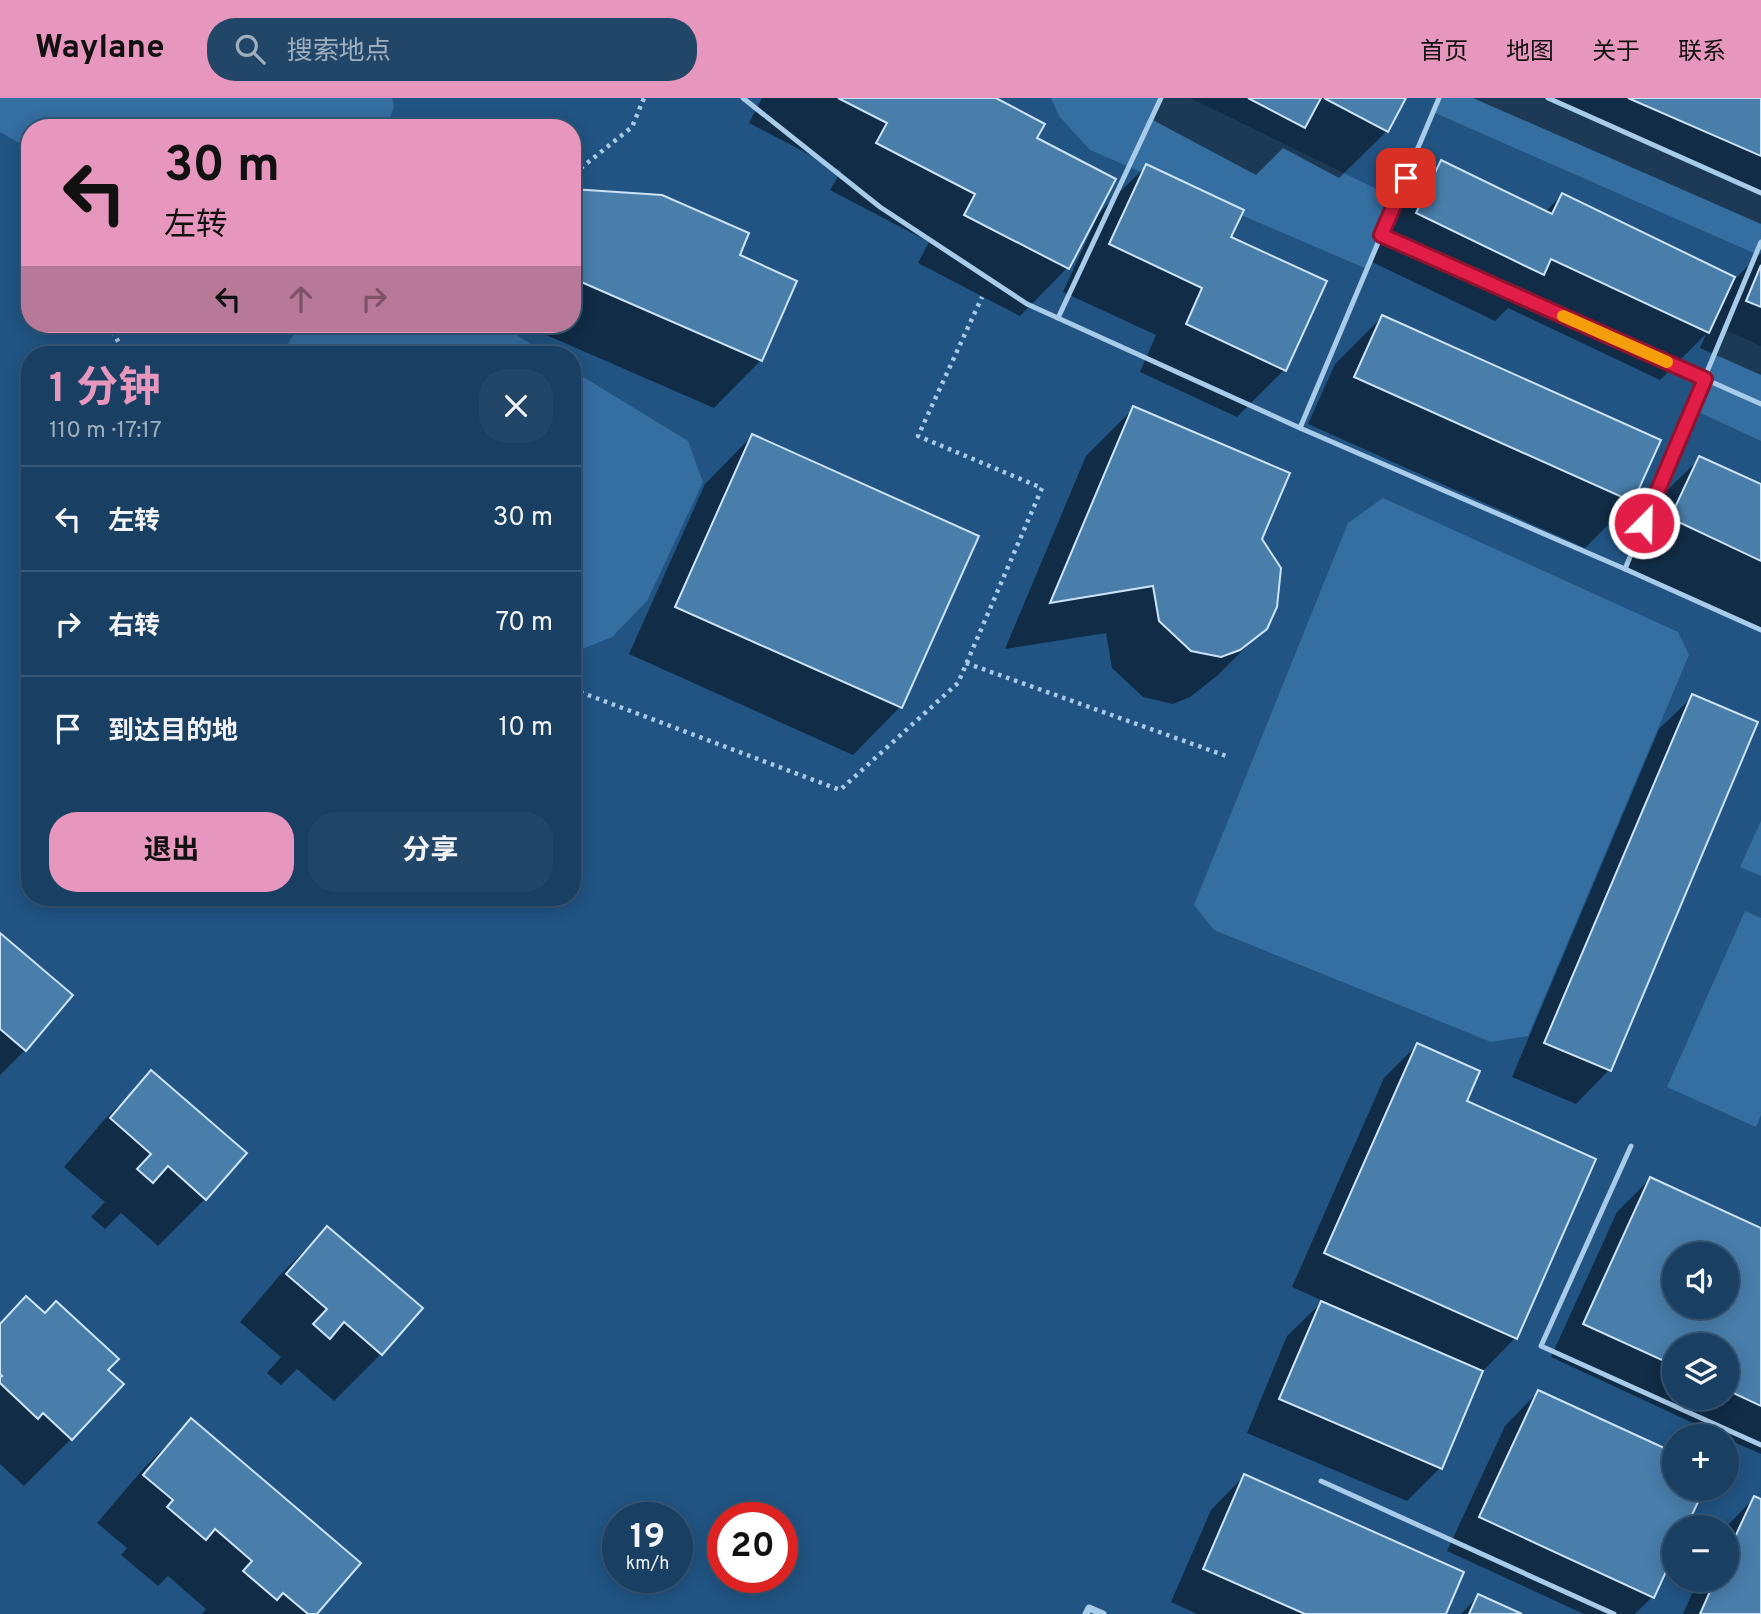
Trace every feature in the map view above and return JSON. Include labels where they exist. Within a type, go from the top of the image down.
[{"type":"street","points":[[1086,1614],[1089,1608],[1103,1614]]},
{"type":"lane","points":[[743,98],[880,207],[1027,304],[1300,428],[1761,630]]},
{"type":"lane","points":[[1058,318],[1161,98]]},
{"type":"lane","points":[[1300,428],[1439,98]]},
{"type":"lane","points":[[1548,98],[1761,193]]},
{"type":"lane","points":[[1381,235],[1761,404]]},
{"type":"lane","points":[[1625,569],[1761,242]]},
{"type":"lane","points":[[1631,1146],[1541,1346],[1761,1445]]},
{"type":"lane","points":[[1321,1481],[1614,1614]]},
{"type":"path","points":[[581,168],[632,127],[643,98]]},
{"type":"path","points":[[581,692],[840,790],[958,682],[1042,488],[918,436],[990,280]]},
{"type":"path","points":[[965,663],[1229,757]]},
{"type":"shaded area","points":[[0,98],[392,98],[394,106],[390,119],[21,119],[21,144],[0,132]]},
{"type":"shaded area","points":[[1051,98],[1190,98],[1397,199],[1367,269],[1090,150],[1059,116]]},
{"type":"shaded area","points":[[1439,98],[1548,98],[1761,193],[1761,242],[1756,254],[1433,112]]},
{"type":"shaded area","points":[[1725,330],[1761,346],[1761,441],[1692,409]]},
{"type":"shaded area","points":[[294,333],[513,333],[534,346],[287,346]]},
{"type":"shaded area","points":[[581,376],[688,441],[703,482],[647,601],[612,637],[581,650]]},
{"type":"shaded area","points":[[1383,498],[1678,632],[1689,655],[1528,1036],[1491,1042],[1214,930],[1194,905],[1348,523]]},
{"type":"shaded area","points":[[1761,821],[1761,876],[1740,867]]},
{"type":"shaded area","points":[[1745,911],[1761,918],[1761,1115],[1756,1127],[1667,1087]]},
{"type":"building","points":[[838,98],[996,98],[1045,124],[1037,138],[1116,179],[1069,269],[964,215],[975,194],[876,143],[887,123]]},
{"type":"building","points":[[1248,98],[1321,98],[1305,128]]},
{"type":"building","points":[[1324,98],[1406,98],[1388,132]]},
{"type":"building","points":[[1628,98],[1761,98],[1761,156]]},
{"type":"building","points":[[1441,160],[1552,214],[1562,193],[1735,277],[1709,333],[1551,259],[1544,275],[1416,213]]},
{"type":"building","points":[[1146,164],[1244,210],[1231,237],[1327,281],[1286,371],[1186,324],[1202,288],[1109,244]]},
{"type":"building","points":[[581,190],[662,195],[749,233],[740,255],[797,281],[762,361],[581,282]]},
{"type":"building","points":[[1761,265],[1761,307],[1746,301]]},
{"type":"building","points":[[1382,315],[1661,440],[1633,502],[1354,377]]},
{"type":"building","points":[[1133,406],[1290,473],[1262,539],[1281,568],[1277,607],[1267,629],[1240,650],[1221,657],[1191,651],[1159,621],[1153,586],[1050,603]]},
{"type":"building","points":[[752,434],[979,536],[902,708],[675,607]]},
{"type":"building","points":[[1699,456],[1761,484],[1761,561],[1670,518]]},
{"type":"building","points":[[1692,694],[1758,722],[1611,1071],[1544,1043]]},
{"type":"building","points":[[0,933],[73,995],[26,1051],[0,1029]]},
{"type":"building","points":[[1417,1043],[1480,1071],[1467,1101],[1596,1159],[1517,1339],[1324,1253]]},
{"type":"building","points":[[151,1070],[247,1153],[206,1200],[168,1166],[153,1183],[137,1169],[151,1154],[110,1118]]},
{"type":"building","points":[[1650,1177],[1761,1228],[1761,1406],[1739,1396],[1739,1333],[1662,1333],[1662,1360],[1583,1324]]},
{"type":"building","points":[[327,1226],[423,1308],[382,1355],[344,1322],[330,1339],[313,1324],[327,1309],[286,1274]]},
{"type":"building","points":[[26,1296],[45,1313],[56,1301],[119,1359],[108,1370],[124,1384],[72,1440],[43,1413],[38,1419],[0,1383],[0,1324]]},
{"type":"building","points":[[1321,1301],[1483,1371],[1442,1469],[1279,1399]]},
{"type":"building","points":[[1538,1390],[1662,1447],[1662,1501],[1698,1501],[1692,1515],[1662,1515],[1662,1580],[1654,1598],[1479,1517]]},
{"type":"building","points":[[191,1418],[361,1563],[317,1614],[308,1614],[283,1593],[277,1600],[243,1571],[252,1561],[215,1529],[206,1540],[167,1507],[173,1500],[143,1475]]},
{"type":"building","points":[[1244,1474],[1464,1572],[1446,1614],[1305,1614],[1203,1569]]},
{"type":"building","points":[[1754,1496],[1761,1499],[1761,1614],[1700,1614],[1710,1592],[1739,1592],[1739,1528]]},
{"type":"building","points":[[1478,1594],[1522,1614],[1469,1614]]},
{"type":"slow traffic","points":[[1563,316],[1667,362]]},
{"type":"route","points":[[1406,178],[1381,235],[1705,379],[1644,523]]}]
